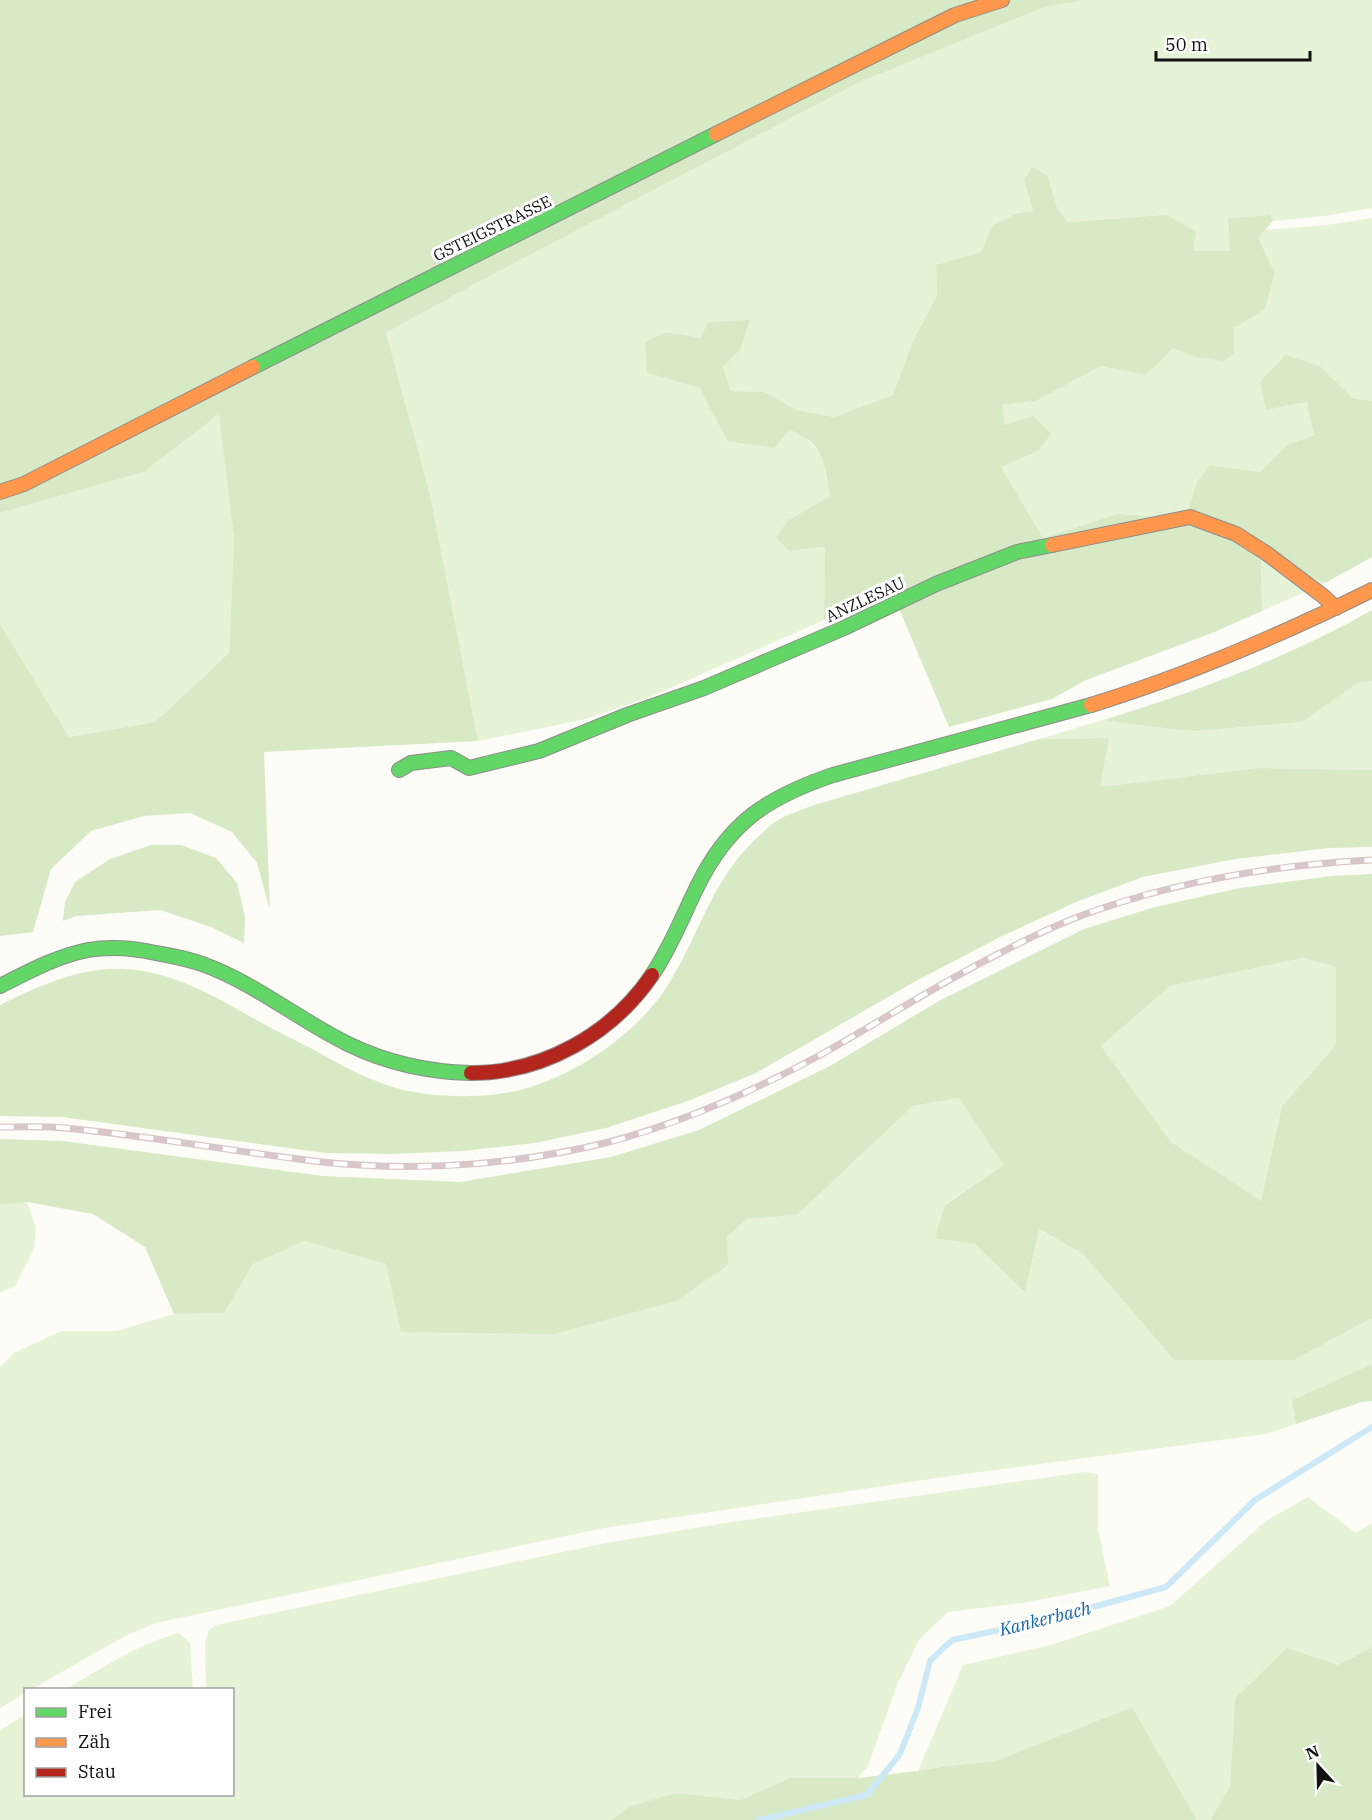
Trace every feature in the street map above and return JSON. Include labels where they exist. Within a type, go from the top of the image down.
[{"type":"street","name":"GSTEIGSTRASSE","points":[[0,492],[24,484],[379,302],[955,15],[1002,0]]},
{"type":"street","name":"ANZLESAU","points":[[399,770],[411,763],[451,758],[469,768],[539,751],[627,715],[704,688],[844,628],[936,584],[1017,552],[1190,517],[1236,534],[1266,553],[1323,596],[1335,608]]},
{"type":"street","points":[[0,986],[50,962],[89,950],[125,947],[152,951],[207,965],[250,987],[318,1028],[369,1053],[416,1068],[462,1072],[505,1072],[573,1047],[609,1024],[634,1000],[672,941],[710,860],[732,831],[763,806],[804,784],[1036,721],[1161,682],[1232,655],[1372,590]]},
{"type":"green space","points":[[0,0],[1086,0],[1045,7],[860,82],[484,279],[386,333],[430,494],[478,741],[264,752],[270,910],[257,863],[232,832],[190,813],[144,816],[91,831],[51,869],[33,932],[0,936],[0,624],[69,737],[155,722],[229,653],[234,538],[219,414],[144,472],[0,513]]},
{"type":"green space","points":[[1086,0],[1372,0],[1372,208],[1325,216],[1273,221],[1270,215],[1228,218],[1231,251],[1193,251],[1122,218],[1068,222],[1058,210],[1047,175],[1024,180],[1033,211],[1018,213],[993,225],[981,252],[936,265],[937,295],[912,343],[893,395],[834,417],[797,410],[765,392],[731,391],[723,367],[740,350],[701,338],[666,332],[647,373],[700,388],[727,441],[790,430],[802,435],[822,455],[830,496],[787,521],[790,551],[826,547],[824,620],[648,698],[582,720],[478,741],[430,494],[386,333],[484,279],[860,82],[1045,7]]},
{"type":"green space","points":[[1032,167],[1047,175],[1058,210],[1068,222],[1167,215],[1196,232],[1193,251],[1230,251],[1228,218],[1271,215],[1273,221],[1258,238],[1275,273],[1265,309],[1234,328],[1234,353],[1224,361],[1195,357],[1173,348],[1146,375],[1101,366],[1036,401],[1002,405],[1005,425],[1033,416],[1051,434],[1038,451],[1001,467],[1043,538],[1118,514],[1186,520],[1197,482],[1210,465],[1260,472],[1287,445],[1314,435],[1307,402],[1266,410],[1260,382],[1285,355],[1320,366],[1353,398],[1372,401],[1372,557],[1325,583],[1261,556],[1262,611],[1212,633],[1086,680],[1052,699],[949,727],[887,580],[824,620],[825,547],[790,551],[776,538],[787,521],[830,496],[824,464],[816,448],[802,436],[790,430],[774,448],[727,441],[700,388],[647,373],[645,342],[666,332],[701,338],[708,322],[750,320],[740,350],[723,367],[731,391],[765,392],[797,410],[834,417],[893,395],[912,343],[937,295],[936,265],[981,252],[993,225],[1018,213],[1033,211],[1024,180]]},
{"type":"green space","points":[[1372,218],[1372,401],[1353,398],[1320,366],[1266,410],[1308,402],[1314,435],[1287,445],[1260,472],[1210,465],[1186,520],[1043,538],[1000,467],[1038,451],[1005,425],[1001,405],[1036,401],[1101,366],[1146,375],[1173,348],[1195,357],[1234,352],[1234,328],[1265,308],[1275,273],[1258,238],[1265,230],[1326,225]]},
{"type":"green space","points":[[220,413],[234,538],[229,653],[155,722],[69,737],[0,624],[0,513],[144,472]]},
{"type":"green space","points":[[1261,555],[1325,583],[1262,611]]},
{"type":"green space","points":[[1372,610],[1372,681],[1357,683],[1302,722],[1198,731],[1103,720],[1172,698],[1274,659]]},
{"type":"green space","points":[[1372,681],[1372,770],[1257,768],[1099,787],[1108,738],[1039,739],[1103,720],[1198,731],[1302,722],[1357,682]]},
{"type":"green space","points":[[1109,738],[1100,787],[1257,768],[1372,770],[1372,847],[1329,848],[1235,859],[1143,877],[1076,902],[1000,937],[916,981],[756,1073],[688,1101],[606,1128],[535,1143],[462,1151],[392,1154],[325,1153],[62,1117],[0,1116],[0,1005],[61,979],[110,969],[143,971],[192,986],[350,1070],[408,1091],[432,1095],[493,1095],[553,1079],[600,1053],[641,1019],[658,1000],[682,961],[709,904],[731,868],[760,835],[779,820],[811,806],[1039,739]]},
{"type":"green space","points":[[151,845],[181,845],[216,858],[237,883],[245,917],[244,943],[211,927],[160,910],[76,916],[63,921],[65,902],[75,882],[110,859]]},
{"type":"green space","points":[[1372,874],[1372,1318],[1294,1360],[1174,1360],[1083,1254],[1039,1229],[1025,1292],[975,1244],[935,1238],[945,1205],[1004,1165],[959,1098],[913,1106],[797,1215],[747,1219],[727,1237],[728,1265],[676,1301],[554,1334],[401,1332],[386,1264],[305,1241],[253,1264],[224,1313],[174,1314],[145,1247],[93,1214],[27,1202],[0,1205],[0,1139],[63,1141],[323,1176],[460,1182],[611,1157],[699,1130],[830,1066],[939,1001],[1084,929],[1155,907],[1240,888],[1332,876]],"holes":[[[1303,958],[1336,967],[1336,1045],[1282,1106],[1261,1201],[1171,1142],[1101,1046],[1170,986]]]},
{"type":"green space","points":[[1303,958],[1336,967],[1336,1045],[1282,1106],[1261,1202],[1171,1142],[1101,1046],[1170,986]]},
{"type":"green space","points":[[959,1098],[1005,1165],[945,1204],[975,1244],[1025,1291],[1038,1229],[1083,1254],[1174,1360],[1294,1360],[1372,1318],[1372,1364],[1292,1400],[1296,1424],[1266,1434],[957,1475],[604,1528],[156,1623],[125,1636],[34,1688],[24,1688],[24,1694],[0,1708],[0,1367],[14,1353],[61,1331],[116,1331],[174,1314],[223,1313],[253,1264],[305,1241],[386,1264],[727,1237],[747,1219],[797,1215],[913,1106]]},
{"type":"green space","points":[[27,1202],[36,1228],[34,1249],[15,1286],[0,1293],[0,1205]]},
{"type":"green space","points":[[1372,1364],[1372,1401],[1362,1402],[1296,1424],[1292,1400]]},
{"type":"green space","points":[[1085,1472],[1098,1474],[1098,1529],[1110,1586],[1023,1603],[948,1612],[919,1640],[897,1685],[868,1766],[858,1778],[790,1778],[740,1800],[676,1793],[630,1806],[611,1820],[0,1820],[0,1730],[24,1716],[24,1796],[234,1796],[234,1688],[206,1688],[205,1643],[209,1630],[216,1625],[606,1543],[718,1524]]},
{"type":"green space","points":[[1308,1497],[1356,1533],[1372,1523],[1372,1647],[1338,1665],[1286,1649],[1235,1698],[1230,1787],[1210,1820],[1197,1820],[1132,1707],[996,1761],[918,1771],[963,1665],[1051,1645],[1170,1606],[1266,1521]]},
{"type":"green space","points":[[179,1633],[190,1643],[193,1688],[69,1688],[135,1650]]},
{"type":"green space","points":[[1372,1647],[1372,1820],[1210,1820],[1230,1787],[1235,1698],[1287,1648],[1338,1665]]},
{"type":"green space","points":[[1132,1707],[1197,1820],[611,1820],[630,1806],[676,1793],[740,1800],[790,1778],[858,1778],[996,1761]]},
{"type":"waterway","name":"Kankerbach","points":[[759,1820],[867,1795],[900,1754],[918,1708],[930,1661],[952,1640],[1042,1621],[1166,1587],[1255,1500],[1372,1427]]},
{"type":"railway","points":[[0,1127],[49,1127],[97,1131],[290,1158],[358,1165],[467,1164],[574,1150],[664,1125],[771,1081],[981,963],[1083,915],[1153,893],[1225,877],[1298,866],[1372,860]]},
{"type":"traffic: fast","points":[[253,367],[716,134]]},
{"type":"traffic: fast","points":[[399,770],[411,763],[451,758],[469,768],[539,751],[627,715],[704,688],[844,628],[936,584],[1017,552],[1052,545]]},
{"type":"traffic: fast","points":[[652,975],[671,942],[698,885],[723,844],[737,828],[770,803],[810,783],[833,775],[1091,705]]},
{"type":"traffic: fast","points":[[0,986],[43,965],[76,953],[114,948],[148,951],[193,961],[224,973],[363,1051],[423,1068],[471,1073]]},
{"type":"traffic: slow","points":[[716,134],[955,15],[1002,0]]},
{"type":"traffic: slow","points":[[0,492],[24,484],[253,367]]},
{"type":"traffic: slow","points":[[1052,545],[1190,517],[1236,534],[1266,553],[1336,608]]},
{"type":"traffic: slow","points":[[1091,705],[1163,681],[1234,653],[1372,590]]},
{"type":"traffic: jam","points":[[471,1073],[524,1066],[549,1058],[574,1046],[617,1015],[652,975]]}]
